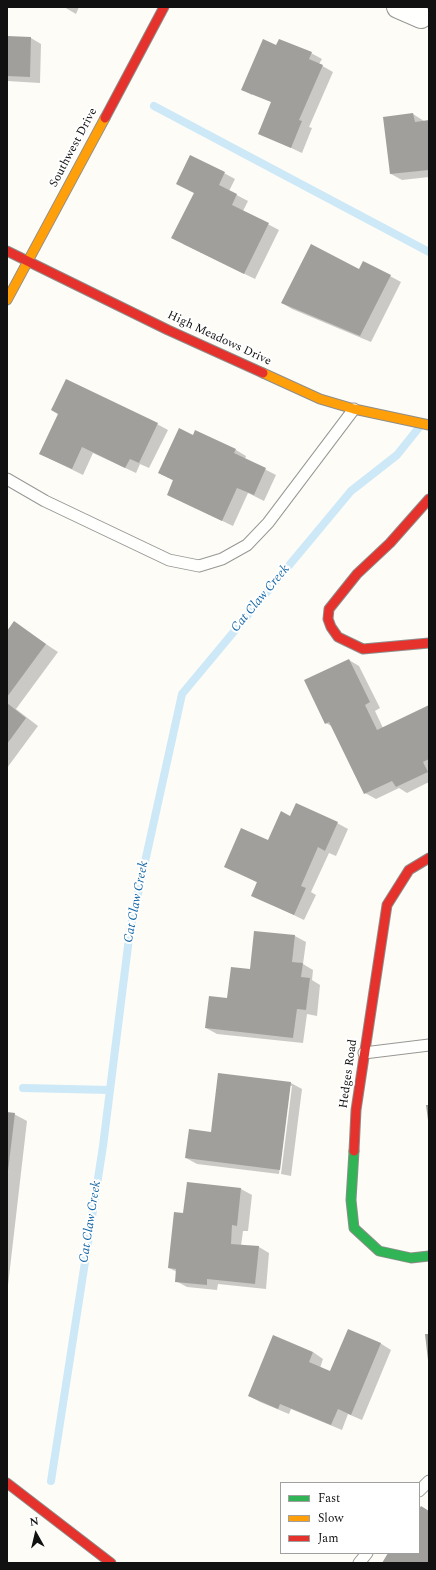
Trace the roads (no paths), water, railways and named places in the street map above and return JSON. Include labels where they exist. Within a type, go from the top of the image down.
[{"type":"street","name":"Southwest Drive","points":[[7,300],[164,7]]},
{"type":"street","points":[[398,7],[421,17]]},
{"type":"street","name":"High Meadows Drive","points":[[7,251],[168,330],[320,399],[354,409],[429,425]]},
{"type":"street","points":[[429,499],[390,543],[357,574],[329,609],[328,619],[331,627],[338,637],[363,649],[429,644]]},
{"type":"street","name":"Hedges Road","points":[[429,858],[409,870],[387,905],[356,1110],[351,1200],[354,1228],[379,1251],[411,1258],[429,1256]]},
{"type":"street","points":[[7,1483],[111,1563]]},
{"type":"lane","points":[[7,479],[45,501],[169,560],[199,566],[222,560],[247,545],[268,523],[354,409]]},
{"type":"lane","points":[[364,1053],[429,1045]]},
{"type":"lane","points":[[420,1490],[429,1481]]},
{"type":"lane","points":[[359,1563],[365,1554]]},
{"type":"waterway","points":[[154,106],[429,252]]},
{"type":"waterway","name":"Cat Claw Creek","points":[[51,1481],[103,1146],[130,930],[182,694],[351,491],[397,455],[421,425]]},
{"type":"waterway","points":[[23,1088],[110,1090]]}]
